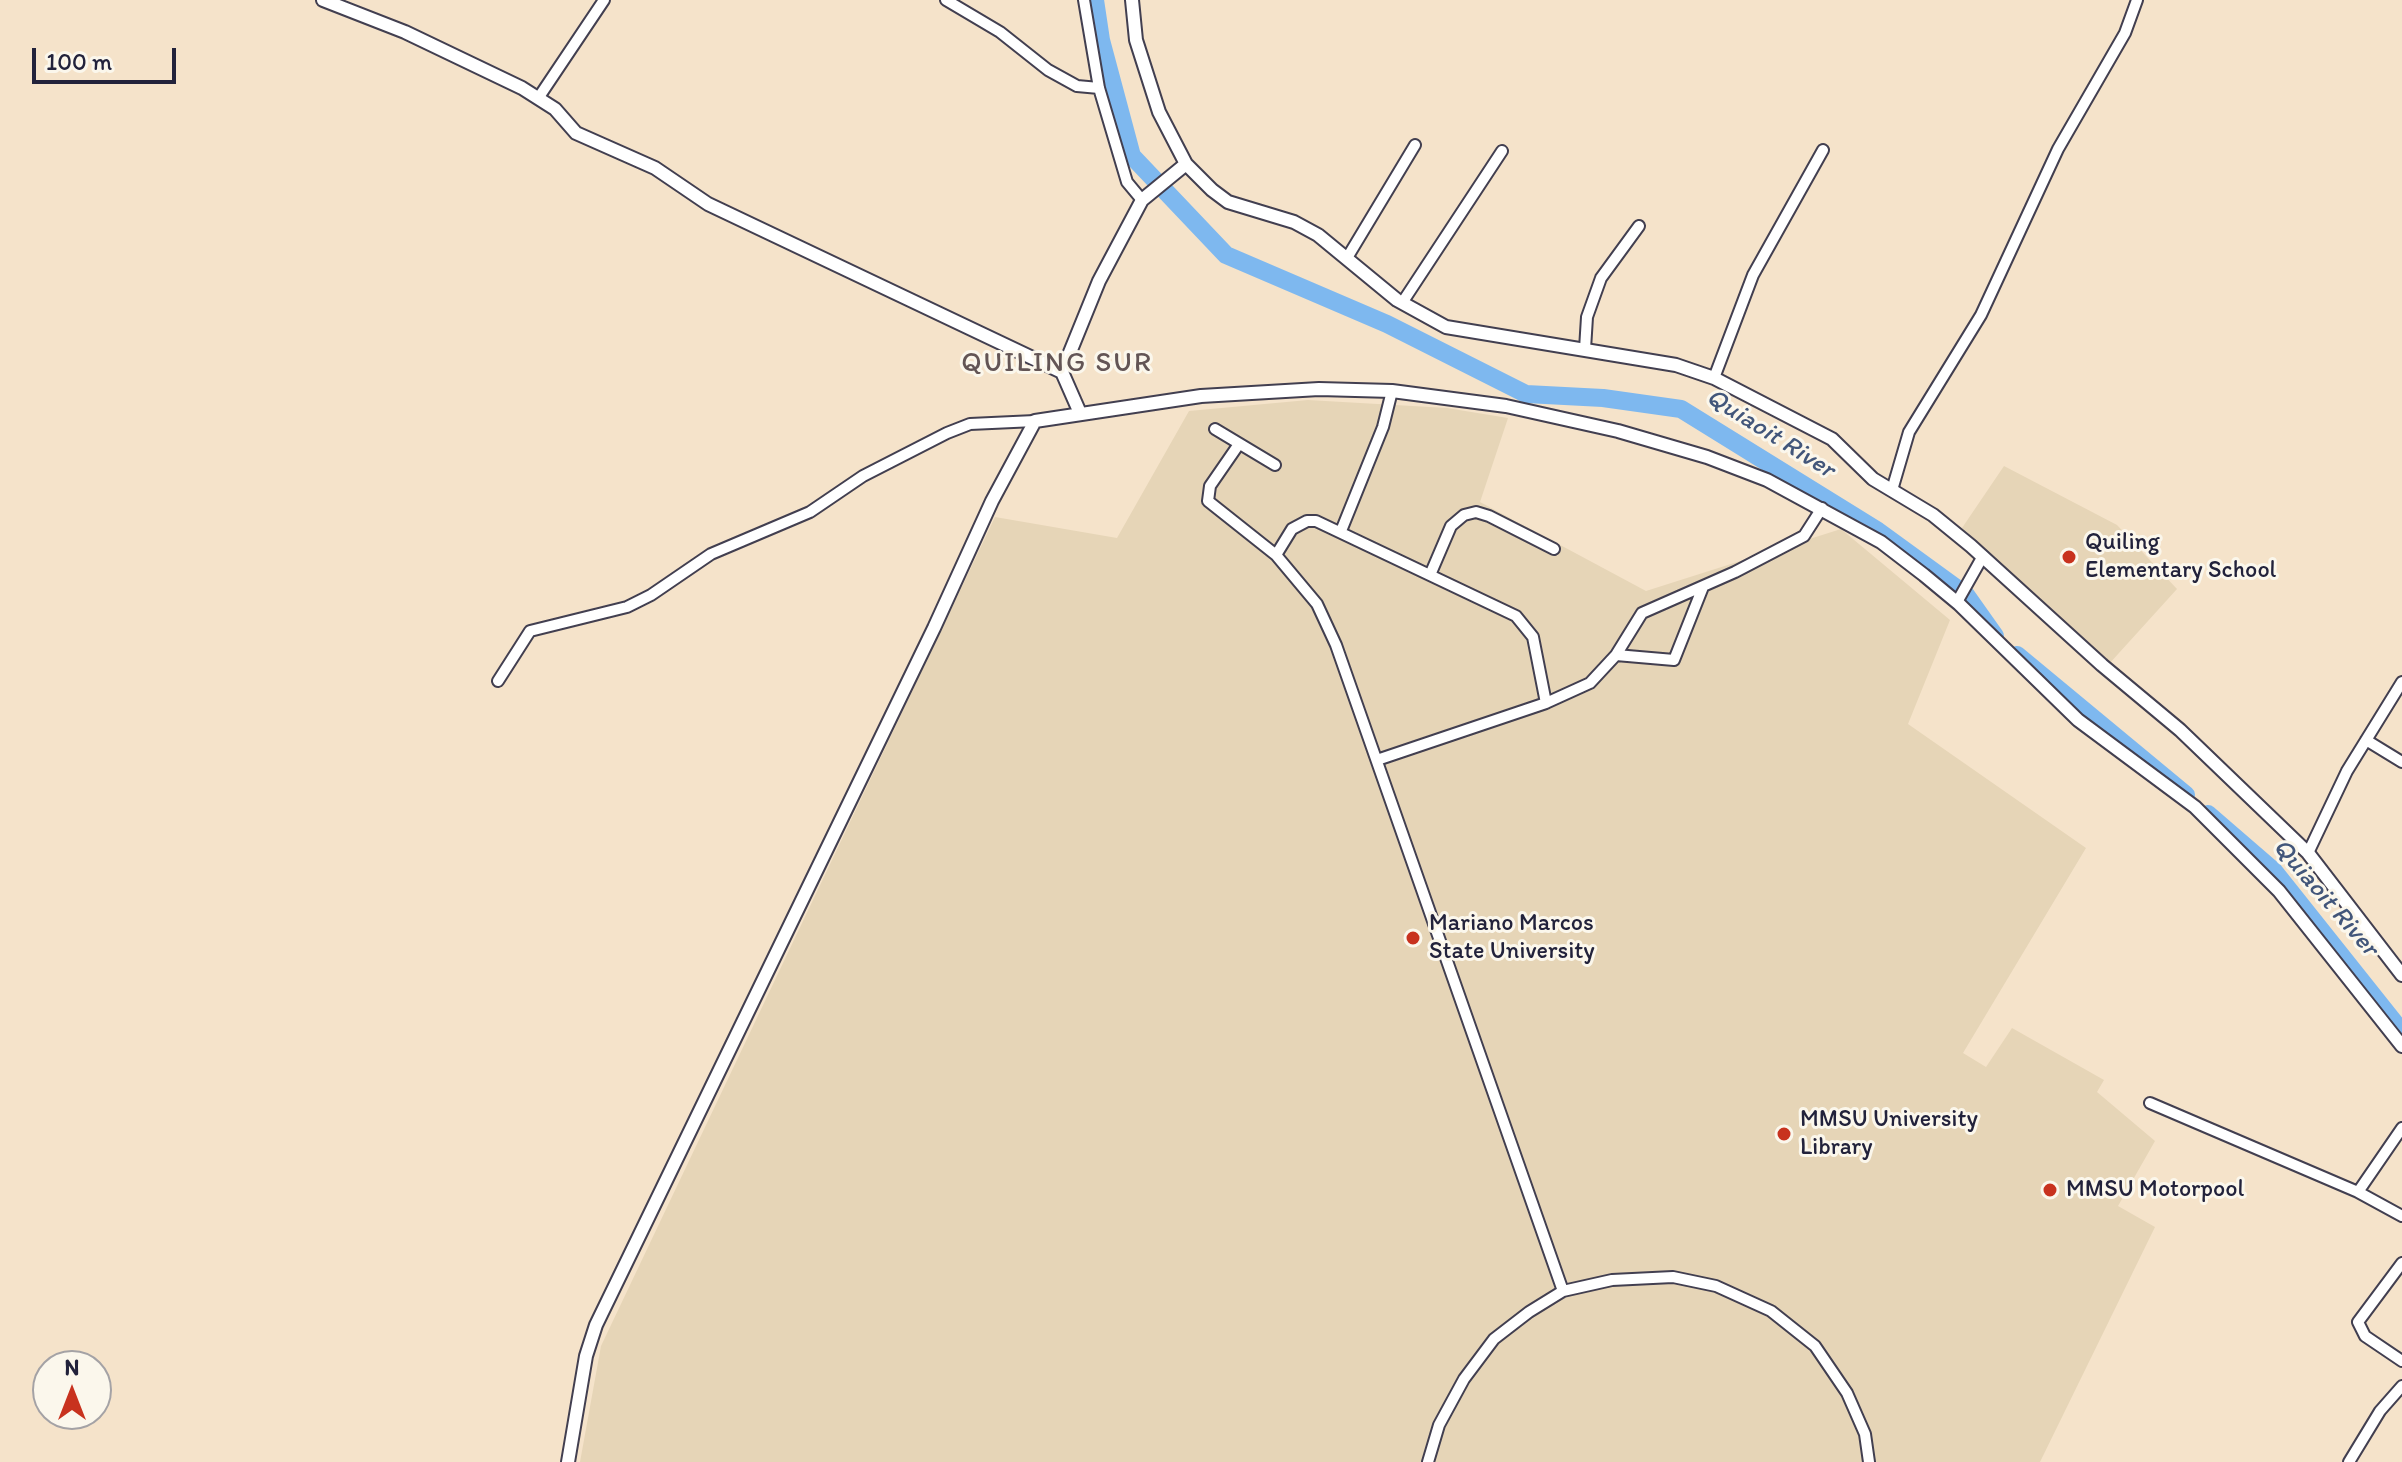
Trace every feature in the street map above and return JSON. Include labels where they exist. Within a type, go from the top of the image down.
[{"type":"street","points":[[323,0],[405,32],[539,97],[576,133],[655,168],[708,204],[1062,372],[1080,413]]},
{"type":"street","points":[[539,97],[604,0]]},
{"type":"street","points":[[946,0],[1000,32],[1048,70],[1077,86],[1099,88]]},
{"type":"street","points":[[1084,0],[1099,88],[1127,182],[1147,197]]},
{"type":"street","points":[[1132,0],[1136,40],[1159,112],[1182,166],[1228,202],[1294,222],[1347,258],[1402,303],[1446,327],[1676,365],[1714,378],[1832,439],[1863,470],[1933,515],[1980,560],[2180,730],[2308,853],[2402,975]]},
{"type":"street","points":[[1892,490],[1909,432],[1981,315],[2058,149],[2125,33],[2137,0]]},
{"type":"street","points":[[1347,258],[1415,145]]},
{"type":"street","points":[[1714,378],[1753,275],[1823,150]]},
{"type":"street","points":[[1402,303],[1502,151]]},
{"type":"street","points":[[1062,372],[1099,281],[1147,197],[1182,166]]},
{"type":"street","points":[[1585,349],[1587,317],[1601,278],[1639,226]]},
{"type":"street","points":[[498,681],[530,631],[627,607],[651,595],[711,554],[810,512],[863,476],[958,428],[989,422],[1035,421],[1256,391],[1392,391],[1506,406],[1618,431],[1722,463],[1822,508],[1881,542],[1958,598],[2078,720],[2195,807],[2262,871],[2402,1046]]},
{"type":"street","points":[[1341,531],[1383,427],[1392,391]]},
{"type":"street","points":[[568,1462],[586,1356],[596,1325],[934,628],[992,501],[1035,421]]},
{"type":"street","points":[[1215,429],[1275,465]]},
{"type":"street","points":[[1239,444],[1210,486],[1208,501],[1276,555],[1317,604],[1377,760],[1563,1291]]},
{"type":"street","points":[[1377,760],[1546,703],[1590,683],[1616,655],[1642,613],[1703,587],[1804,536],[1822,508]]},
{"type":"street","points":[[1430,575],[1451,526],[1464,515],[1476,512],[1554,549]]},
{"type":"street","points":[[1276,555],[1292,529],[1307,521],[1341,531],[1516,616],[1533,637],[1546,703]]},
{"type":"street","points":[[1958,598],[1980,560]]},
{"type":"street","points":[[1616,655],[1674,660],[1703,587]]},
{"type":"street","points":[[2308,853],[2366,740],[2402,682]]},
{"type":"street","points":[[2366,740],[2402,762]]},
{"type":"street","points":[[2150,1103],[2358,1192],[2402,1216]]},
{"type":"street","points":[[2358,1192],[2402,1128]]},
{"type":"street","points":[[2402,1263],[2358,1322],[2365,1336],[2402,1361]]},
{"type":"street","points":[[1428,1462],[1445,1414],[1464,1379],[1494,1339],[1563,1291],[1612,1280],[1673,1277],[1716,1286],[1771,1311],[1815,1346],[1847,1393],[1865,1434],[1869,1462]]},
{"type":"street","points":[[2349,1462],[2380,1411],[2402,1386]]},
{"type":"shaded area","name":"Mariano Marcos State University","points":[[1308,400],[1447,408],[1508,418],[1480,502],[1646,591],[1841,529],[1950,620],[1908,724],[2086,848],[1963,1053],[1986,1067],[2012,1028],[2104,1080],[2097,1092],[2155,1141],[2118,1206],[2155,1227],[2040,1462],[580,1462],[601,1346],[995,517],[1117,538],[1189,411]]},
{"type":"shaded area","name":"Quiling Elementary School","points":[[2004,466],[2117,525],[2177,589],[2109,664],[1962,528]]},
{"type":"waterway","name":"Quiaoit River","points":[[1095,0],[1101,40],[1132,156],[1226,255],[1387,324],[1526,394],[1603,398],[1681,409],[1878,531],[1966,595],[1995,636]]},
{"type":"waterway","name":"Quiaoit River","points":[[2017,655],[2186,795]]},
{"type":"waterway","name":"Quiaoit River","points":[[2208,814],[2274,871],[2402,1032]]},
{"type":"place","name":"Quiling Elementary School","points":[[2069,557]]},
{"type":"place","name":"Mariano Marcos State University","points":[[1413,938]]},
{"type":"place","name":"MMSU University Library","points":[[1784,1134]]},
{"type":"place","name":"MMSU Motorpool","points":[[2050,1190]]},
{"type":"district","name":"QUILING SUR","points":[[1057,364]]}]
